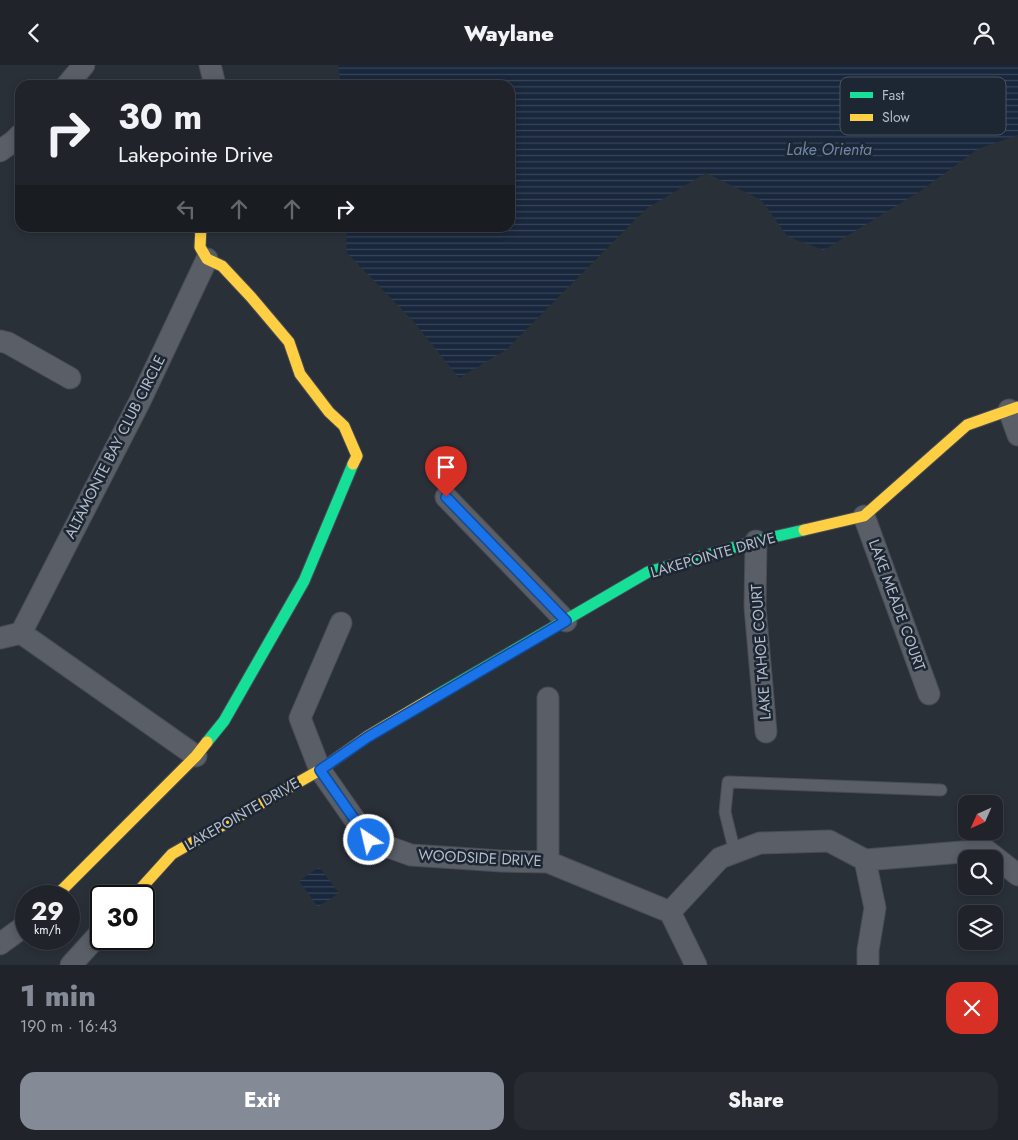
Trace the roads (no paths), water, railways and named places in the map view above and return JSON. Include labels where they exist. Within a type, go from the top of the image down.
[{"type":"street","points":[[71,80],[84,65]]},
{"type":"street","points":[[210,65],[214,80]]},
{"type":"street","points":[[0,151],[15,140]]},
{"type":"street","points":[[67,885],[196,756],[224,721],[304,581],[357,456],[344,426],[328,412],[300,374],[288,342],[251,297],[222,266],[207,259],[200,247],[201,232]]},
{"type":"street","name":"ALTAMONTE BAY CLUB CIRCLE","points":[[21,633],[140,401],[207,259]]},
{"type":"street","points":[[0,341],[8,343],[70,377]]},
{"type":"street","points":[[1014,408],[1018,435]]},
{"type":"street","name":"LAKEPOINTE DRIVE","points":[[144,885],[172,854],[320,770],[368,737],[648,572],[756,541],[864,516],[966,425],[1014,408]]},
{"type":"street","points":[[446,497],[566,621]]},
{"type":"street","name":"LAKE MEADE COURT","points":[[864,516],[930,694]]},
{"type":"street","name":"LAKE TAHOE COURT","points":[[756,541],[755,607],[766,732]]},
{"type":"street","name":"WOODSIDE DRIVE","points":[[341,623],[300,718],[320,770],[369,840],[411,855],[548,862],[670,912]]},
{"type":"street","points":[[0,638],[21,633],[196,756]]},
{"type":"street","points":[[548,698],[548,862]]},
{"type":"street","points":[[696,965],[670,912],[720,858],[760,843],[829,841],[865,860],[986,849],[1018,875]]},
{"type":"street","points":[[865,860],[876,908],[868,950],[868,965]]},
{"type":"street","points":[[0,944],[15,933]]},
{"type":"street","points":[[71,965],[90,944]]},
{"type":"lane","points":[[735,853],[725,812],[728,782],[941,789]]},
{"type":"water","name":"Lake Orienta","points":[[338,65],[1018,65],[1018,135],[978,149],[919,192],[824,250],[788,237],[761,200],[706,173],[646,209],[506,350],[459,378],[414,322],[347,253],[347,232],[515,232],[515,80],[340,80]]},
{"type":"water","points":[[319,867],[339,893],[318,907],[299,881]]}]
